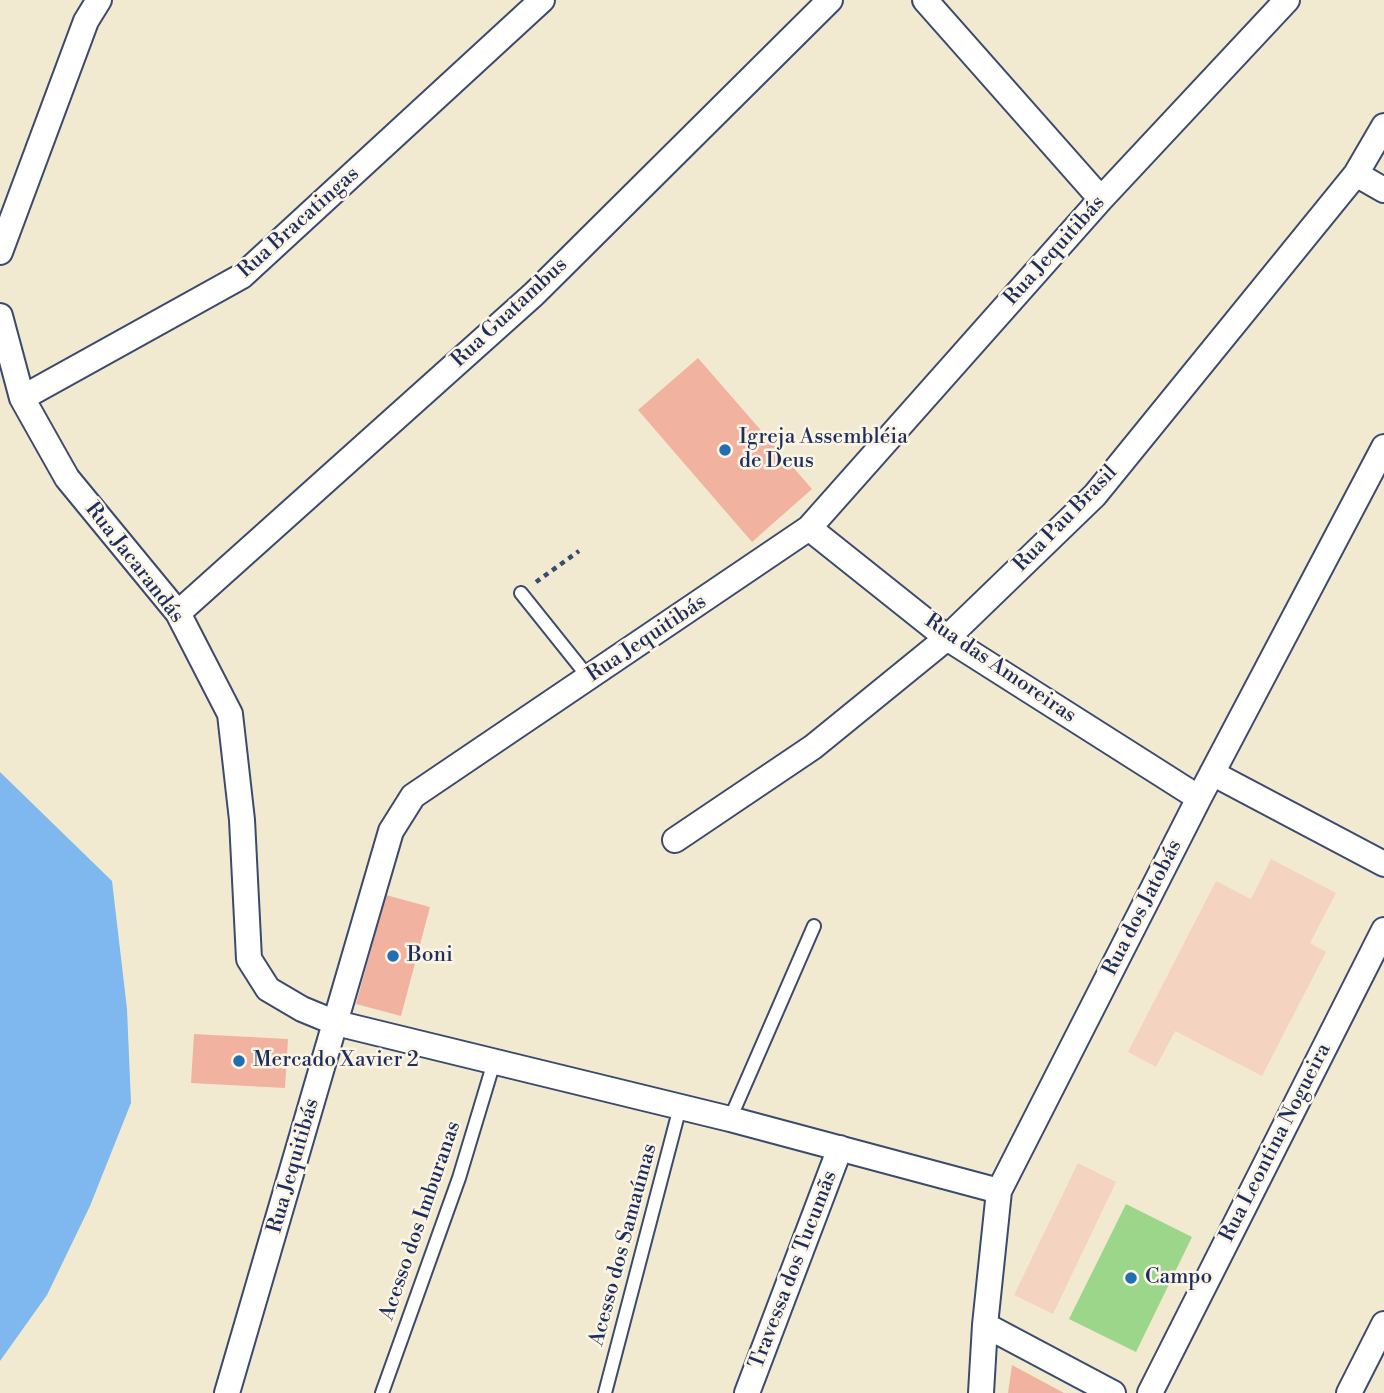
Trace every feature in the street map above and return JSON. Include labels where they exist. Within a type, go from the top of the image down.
[{"type":"street","points":[[0,252],[86,22],[99,0]]},
{"type":"street","name":"Rua Bracatingas","points":[[22,398],[242,276],[542,0]]},
{"type":"street","name":"Rua Guatambus","points":[[178,613],[534,294],[830,0]]},
{"type":"street","points":[[925,0],[1101,199]]},
{"type":"street","name":"Rua Jequitibás","points":[[227,1393],[391,831],[413,796],[809,528],[1101,199],[1287,0]]},
{"type":"street","name":"Rua Pau Brasil","points":[[675,839],[813,747],[947,638],[1095,495],[1356,174],[1384,126]]},
{"type":"street","points":[[1356,174],[1384,190]]},
{"type":"street","name":"Rua Jacarandás","points":[[0,316],[22,398],[66,478],[178,613],[230,714],[242,820],[249,959],[268,989],[302,1009],[336,1023],[730,1119],[999,1191]]},
{"type":"street","name":"Rua dos Jatobás","points":[[981,1393],[999,1191],[1199,798],[1384,447]]},
{"type":"street","name":"Rua das Amoreiras","points":[[809,528],[947,638],[1199,798]]},
{"type":"street","points":[[1212,773],[1384,864]]},
{"type":"street","name":"Rua Leontina Nogueira","points":[[1150,1393],[1384,930]]},
{"type":"street","name":"Travessa dos Tucumãs","points":[[747,1393],[840,1148]]},
{"type":"street","points":[[1349,1393],[1384,1324]]},
{"type":"street","points":[[985,1325],[1113,1393]]},
{"type":"lane","points":[[521,593],[589,678]]},
{"type":"lane","points":[[730,1119],[814,926]]},
{"type":"lane","name":"Acesso dos Imburanas","points":[[382,1393],[459,1178],[494,1062]]},
{"type":"lane","name":"Acesso dos Samaúmas","points":[[605,1393],[680,1107]]},
{"type":"path","points":[[521,593],[579,551]]},
{"type":"shaded area","points":[[1271,859],[1336,893],[1310,943],[1326,952],[1262,1076],[1175,1031],[1156,1067],[1128,1052],[1216,881],[1251,899]]},
{"type":"shaded area","points":[[1078,1163],[1116,1182],[1053,1314],[1014,1295]]},
{"type":"green space","name":"Campo","points":[[1126,1204],[1192,1237],[1136,1352],[1069,1319]]},
{"type":"water","points":[[0,772],[112,881],[127,1009],[131,1103],[90,1206],[47,1295],[0,1361]]},
{"type":"building","name":"Igreja Assembléia de Deus","points":[[698,358],[812,489],[752,542],[638,410]]},
{"type":"building","name":"Boni","points":[[386,895],[430,907],[401,1016],[356,1004]]},
{"type":"building","name":"Mercado Xavier 2","points":[[194,1034],[288,1039],[285,1088],[191,1083]]},
{"type":"building","points":[[1012,1365],[1064,1393],[1008,1393]]},
{"type":"place","name":"Igreja Assembléia de Deus","points":[[725,450]]},
{"type":"place","name":"Boni","points":[[393,956]]},
{"type":"place","name":"Mercado Xavier 2","points":[[239,1061]]},
{"type":"place","name":"Campo","points":[[1131,1278]]}]
